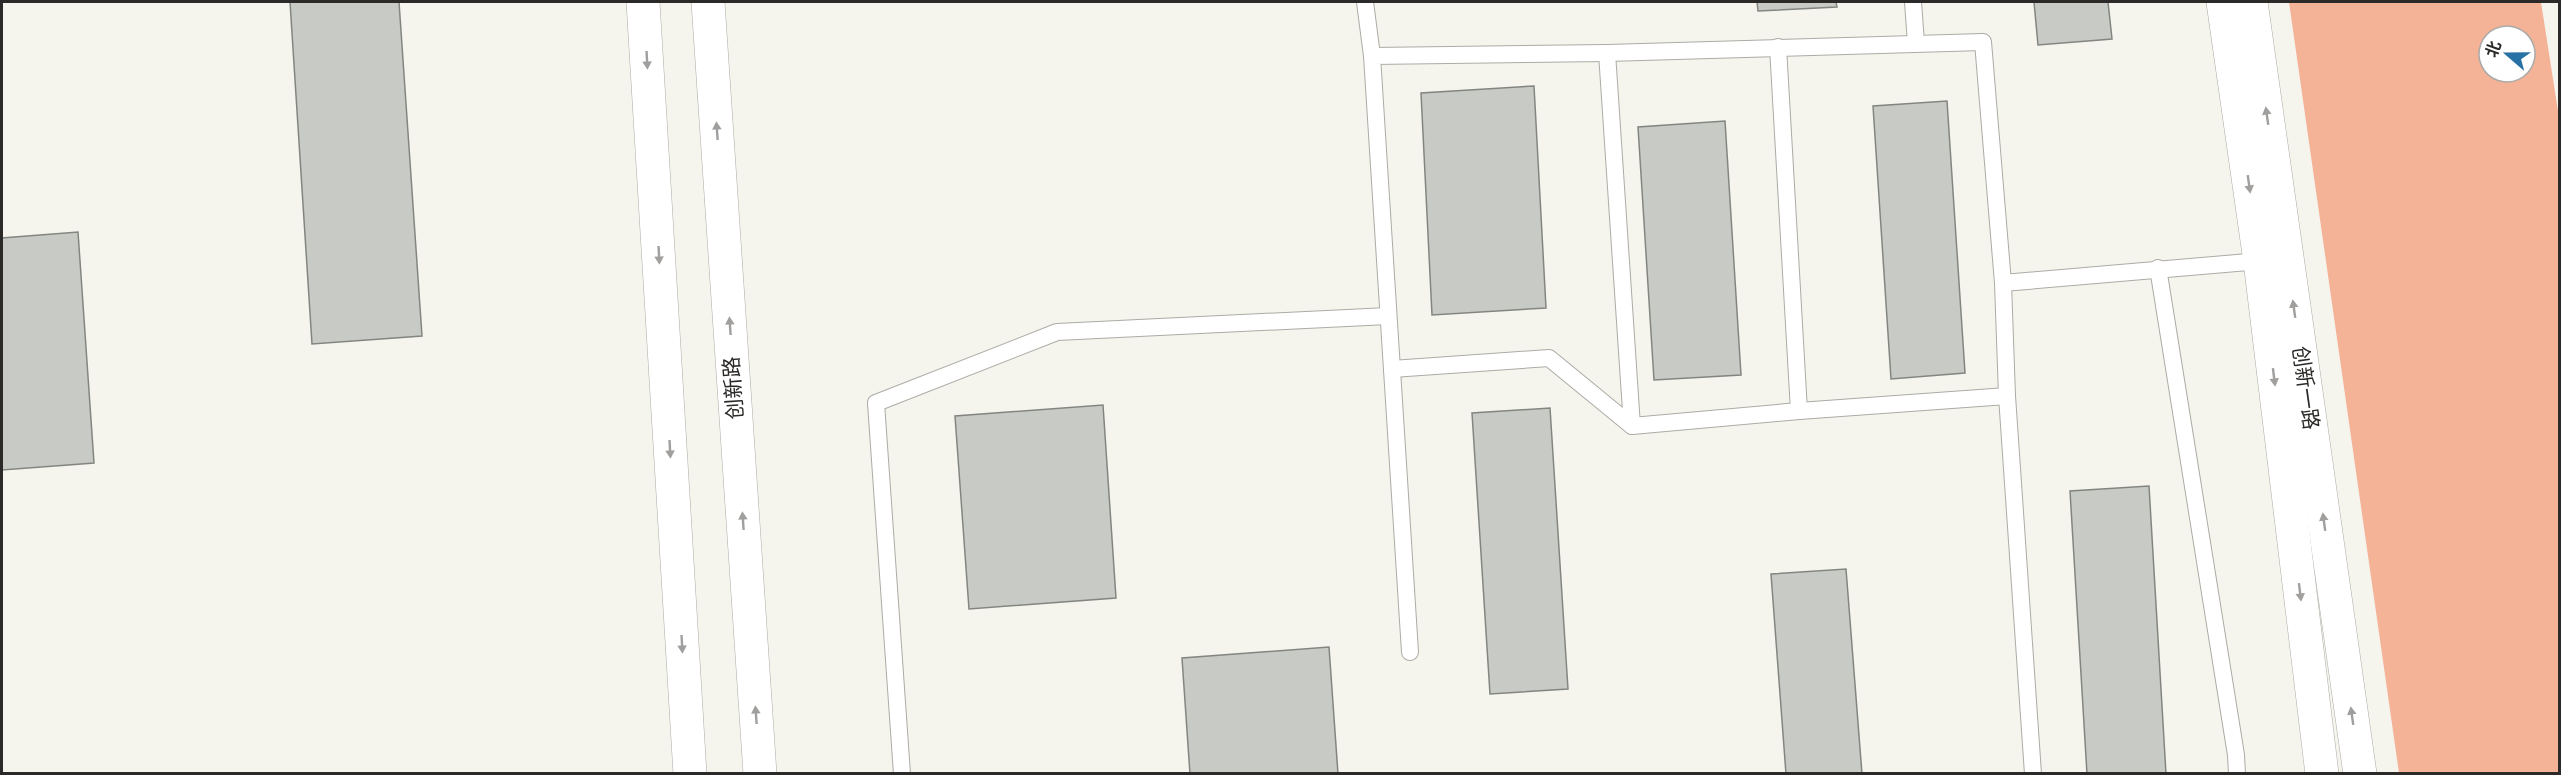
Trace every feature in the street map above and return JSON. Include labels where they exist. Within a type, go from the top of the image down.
[{"type":"main road","points":[[643,2],[690,774]]},
{"type":"main road","name":"创新路","points":[[708,2],[760,774]]},
{"type":"main road","name":"创新一路","points":[[2223,2],[2259,261],[2322,774]]},
{"type":"main road","name":"创新一路","points":[[2251,2],[2360,774]]},
{"type":"lane","points":[[1365,2],[1372,56],[1410,652]]},
{"type":"lane","points":[[1913,2],[1916,44]]},
{"type":"lane","points":[[1372,56],[1607,53],[1983,42],[2003,283],[2007,396],[2034,774]]},
{"type":"lane","points":[[1778,47],[1799,411]]},
{"type":"lane","points":[[1607,53],[1632,426]]},
{"type":"lane","points":[[2003,283],[2259,261]]},
{"type":"lane","points":[[2158,268],[2236,755],[2236,774]]},
{"type":"lane","points":[[902,774],[876,403],[1057,332],[1388,316]]},
{"type":"lane","points":[[1392,369],[1549,358],[1632,426],[2007,396]]},
{"type":"shaded area","points":[[2289,2],[2541,2],[2560,124],[2559,773],[2399,773]]},
{"type":"building","points":[[290,2],[399,2],[422,336],[312,344]]},
{"type":"building","points":[[1757,2],[1836,2],[1837,7],[1758,11]]},
{"type":"building","points":[[2034,2],[2108,2],[2112,39],[2038,45]]},
{"type":"building","points":[[1534,86],[1546,308],[1432,315],[1421,93]]},
{"type":"building","points":[[1947,101],[1965,373],[1891,379],[1873,106]]},
{"type":"building","points":[[1725,121],[1741,375],[1654,380],[1638,127]]},
{"type":"building","points":[[78,232],[94,463],[2,470],[2,238]]},
{"type":"building","points":[[1103,405],[1116,598],[969,609],[955,416]]},
{"type":"building","points":[[1550,408],[1568,689],[1490,694],[1472,413]]},
{"type":"building","points":[[2149,486],[2166,774],[2087,774],[2070,491]]},
{"type":"building","points":[[1846,569],[1862,774],[1786,774],[1771,574]]},
{"type":"building","points":[[1329,647],[1338,774],[1190,774],[1182,658]]}]
